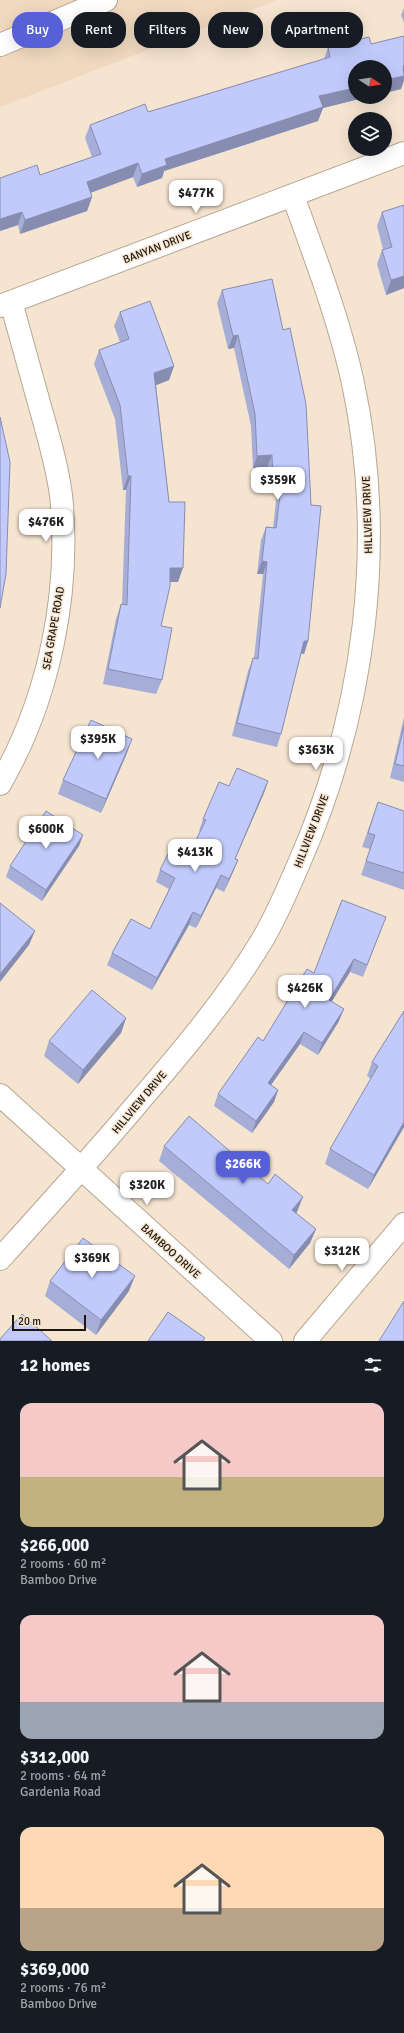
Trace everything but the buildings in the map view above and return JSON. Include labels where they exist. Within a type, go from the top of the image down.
[{"type":"street","points":[[0,45],[106,0]]},
{"type":"street","name":"BANYAN DRIVE","points":[[5,304],[404,153]]},
{"type":"street","name":"HILLVIEW DRIVE","points":[[0,1259],[81,1170],[192,1039],[230,989],[263,939],[310,838],[344,737],[356,680],[368,588],[369,528],[366,475],[354,386],[343,342],[332,304],[293,196]]},
{"type":"street","name":"SEA GRAPE ROAD","points":[[0,784],[13,761],[29,725],[50,653],[58,607],[63,531],[57,470],[5,304]]},
{"type":"street","name":"BAMBOO DRIVE","points":[[0,1095],[271,1341]]},
{"type":"street","points":[[305,1341],[404,1224]]},
{"type":"shaded area","points":[[0,0],[277,0],[246,12],[208,12],[208,27],[200,30],[200,12],[134,12],[134,48],[153,48],[0,107]]}]
